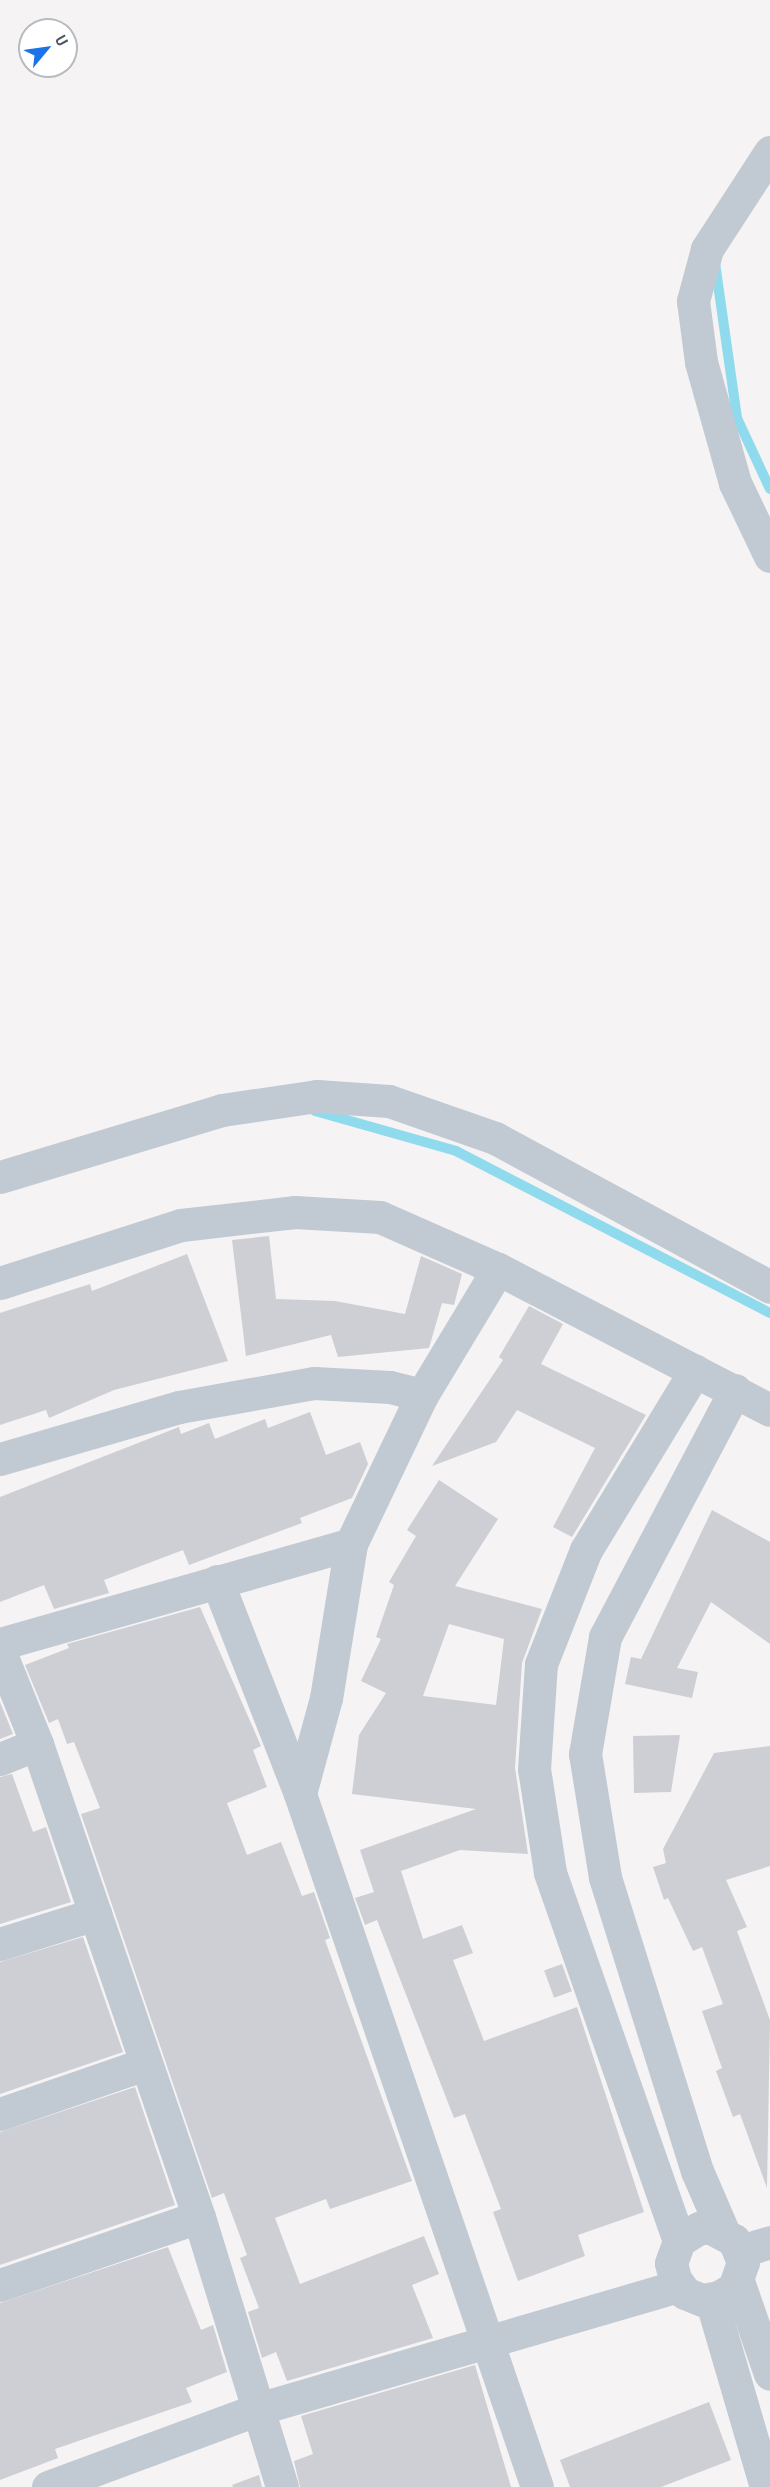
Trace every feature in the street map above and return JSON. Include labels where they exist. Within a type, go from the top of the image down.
[{"type":"street","points":[[770,152],[707,249],[693,301],[701,362],[735,483],[770,556]]},
{"type":"street","points":[[0,1177],[222,1110],[317,1096],[389,1101],[495,1138],[770,1287]]},
{"type":"street","points":[[0,1282],[181,1225],[295,1212],[380,1216],[498,1269],[770,1410]]},
{"type":"street","points":[[300,1794],[326,1698],[351,1544],[422,1395],[498,1269]]},
{"type":"street","points":[[679,2241],[550,1872],[534,1769],[541,1664],[586,1550],[695,1371]]},
{"type":"street","points":[[0,1460],[179,1407],[314,1383],[390,1387],[422,1395]]},
{"type":"street","points":[[735,1390],[604,1637],[585,1754],[605,1877],[697,2171],[743,2251],[770,2374]]},
{"type":"street","points":[[0,1644],[351,1544]]},
{"type":"street","points":[[217,1581],[300,1794],[489,2340],[537,2487]]},
{"type":"street","points":[[0,1652],[37,1744],[199,2217],[261,2408],[282,2487]]},
{"type":"street","points":[[0,1759],[37,1744]]},
{"type":"street","points":[[0,1944],[94,1914]]},
{"type":"street","points":[[0,2114],[145,2064]]},
{"type":"street","points":[[0,2285],[199,2217]]},
{"type":"street","points":[[699,2228],[743,2251],[728,2294],[711,2299],[694,2297],[679,2286],[671,2263],[679,2241],[699,2228]]},
{"type":"street","points":[[48,2487],[261,2408],[679,2286]]},
{"type":"street","points":[[711,2299],[766,2487]]},
{"type":"building","points":[[269,1236],[276,1299],[335,1301],[405,1314],[421,1256],[462,1274],[454,1305],[442,1303],[429,1348],[338,1357],[331,1335],[246,1356],[232,1240]]},
{"type":"building","points":[[187,1254],[228,1361],[114,1390],[49,1418],[46,1410],[0,1425],[0,1313],[90,1284],[92,1291]]},
{"type":"building","points":[[529,1306],[563,1324],[541,1364],[646,1415],[572,1537],[553,1527],[595,1448],[517,1410],[496,1442],[432,1466],[503,1360],[499,1357]]},
{"type":"building","points":[[310,1412],[326,1455],[360,1442],[368,1464],[352,1498],[300,1518],[302,1523],[189,1565],[183,1550],[104,1580],[109,1593],[54,1609],[44,1585],[0,1602],[0,1497],[179,1427],[181,1434],[209,1423],[215,1439],[265,1419],[268,1428]]},
{"type":"building","points":[[439,1480],[498,1519],[455,1586],[542,1609],[522,1663],[515,1768],[528,1854],[460,1850],[401,1871],[423,1939],[462,1925],[473,1953],[453,1960],[484,2041],[577,2007],[644,2212],[578,2235],[585,2256],[518,2281],[493,2212],[501,2209],[465,2114],[454,2118],[377,1920],[365,1925],[355,1898],[374,1892],[360,1850],[476,1809],[352,1794],[359,1735],[386,1693],[361,1681],[381,1639],[376,1637],[394,1585],[389,1582],[416,1536],[407,1530]],"holes":[[[449,1624],[504,1639],[496,1705],[423,1696]]]},
{"type":"building","points":[[712,1510],[770,1542],[770,1644],[711,1602],[677,1668],[698,1672],[692,1698],[625,1684],[631,1657],[641,1659]]},
{"type":"building","points":[[200,1607],[261,1746],[253,1750],[267,1787],[227,1803],[247,1855],[281,1842],[302,1896],[314,1892],[330,1938],[325,1940],[412,2181],[330,2209],[326,2199],[275,2218],[300,2284],[424,2236],[439,2274],[412,2285],[433,2338],[287,2381],[276,2352],[262,2358],[248,2312],[259,2308],[240,2258],[247,2255],[224,2193],[212,2198],[81,1814],[100,1808],[74,1742],[67,1744],[58,1719],[49,1723],[25,1665],[69,1648],[67,1644]]},
{"type":"building","points":[[0,1702],[13,1734],[0,1739]]},
{"type":"building","points":[[680,1735],[671,1792],[634,1793],[633,1736]]},
{"type":"building","points":[[770,1746],[770,1866],[726,1880],[747,1927],[737,1931],[770,2020],[767,2188],[740,2114],[733,2117],[716,2071],[722,2068],[702,2011],[723,2004],[702,1947],[693,1951],[668,1898],[664,1900],[653,1867],[666,1863],[663,1849],[714,1753]]},
{"type":"building","points":[[12,1774],[33,1832],[46,1827],[71,1902],[0,1924],[0,1777]]},
{"type":"building","points":[[83,1937],[123,2052],[0,2094],[0,1962]]},
{"type":"building","points":[[562,1964],[572,1991],[554,1998],[544,1970]]},
{"type":"building","points":[[135,2087],[175,2205],[0,2265],[0,2132]]},
{"type":"building","points":[[168,2247],[201,2330],[213,2325],[227,2372],[186,2388],[192,2402],[55,2449],[58,2458],[0,2480],[0,2303]]},
{"type":"building","points":[[475,2365],[511,2487],[300,2487],[294,2461],[313,2454],[301,2416]]},
{"type":"building","points":[[709,2402],[731,2460],[661,2487],[570,2487],[560,2460]]},
{"type":"building","points":[[259,2475],[262,2487],[233,2487],[232,2485]]},
{"type":"waterway","points":[[715,263],[737,418],[770,489]]},
{"type":"waterway","points":[[315,1111],[456,1151],[770,1313]]}]
